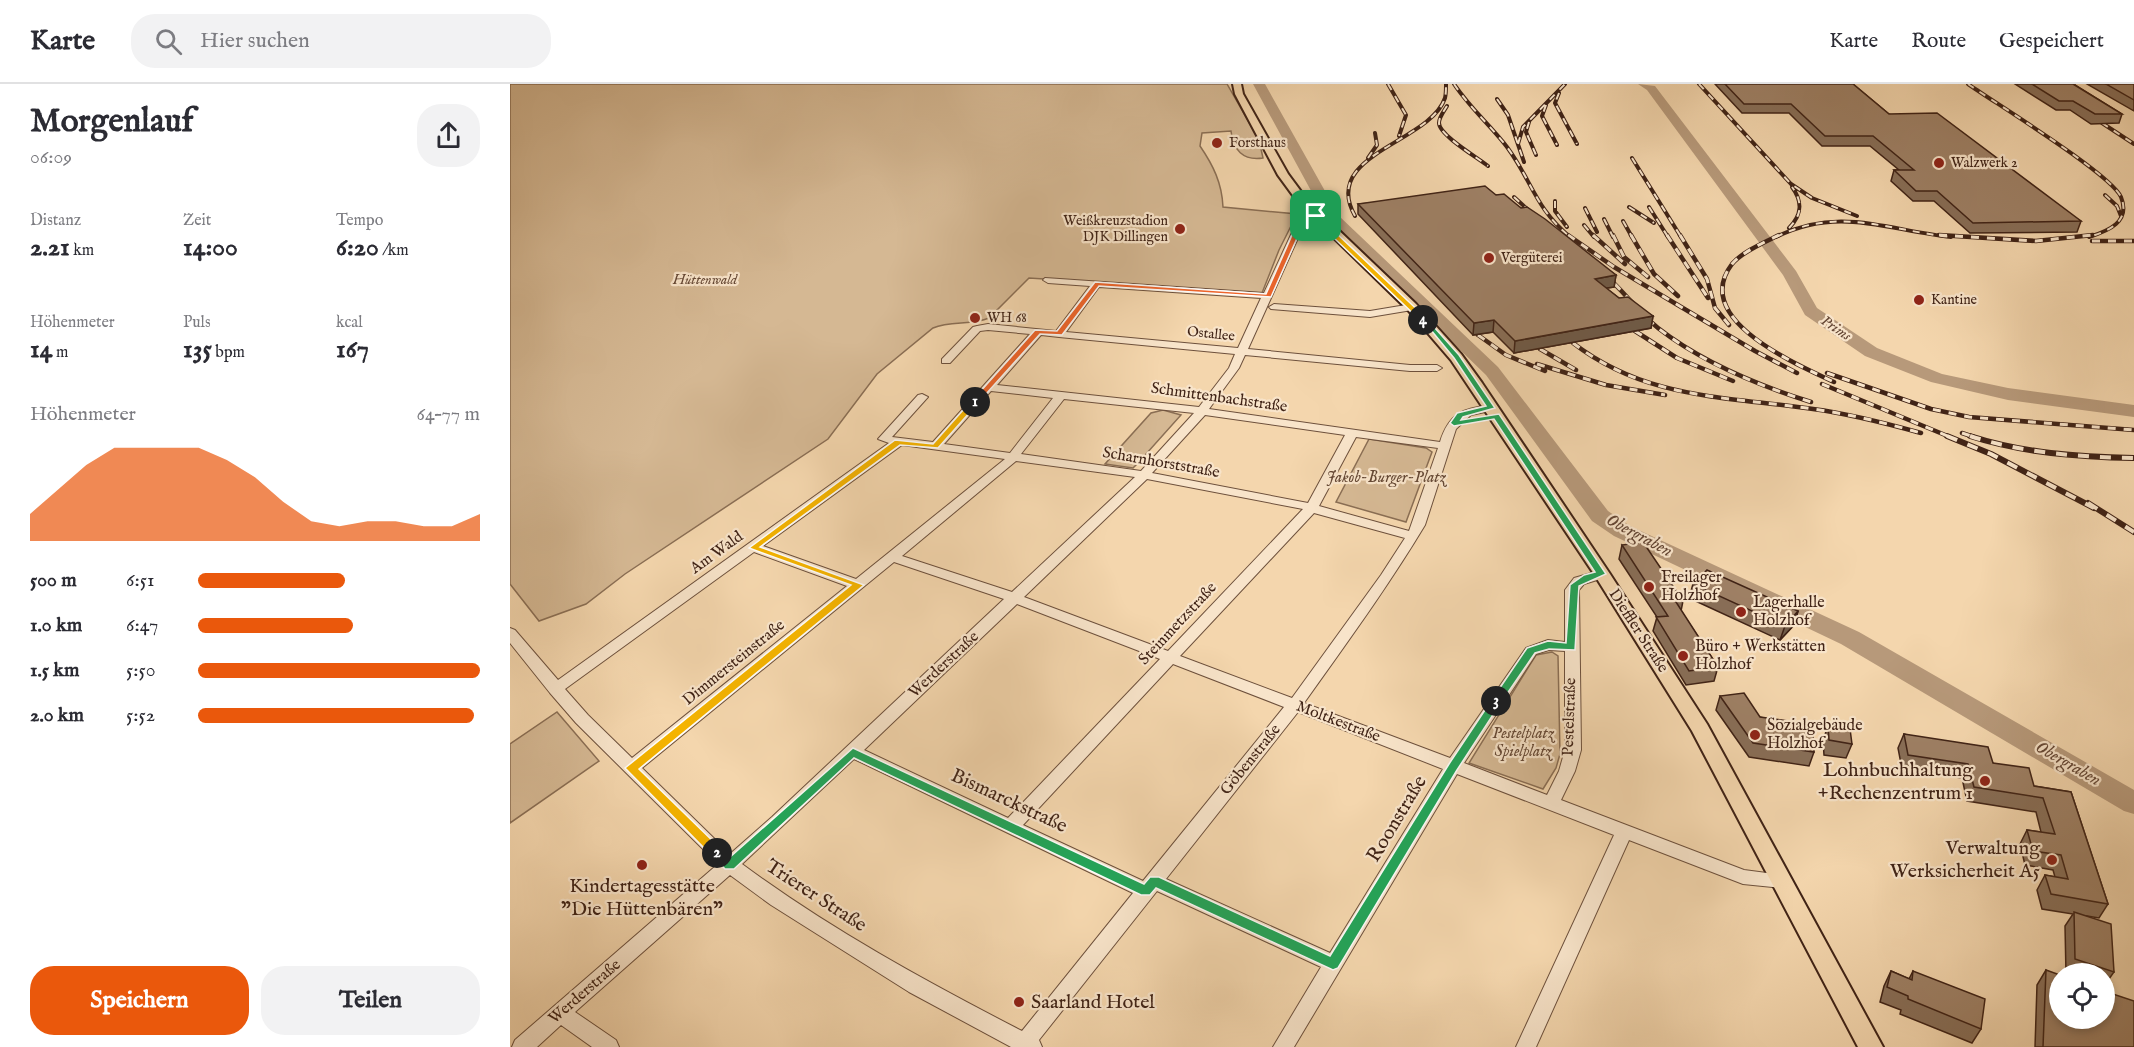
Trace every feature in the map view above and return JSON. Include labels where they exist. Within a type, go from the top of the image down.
[{"type":"main road","name":"Dieffler Straße","points":[[1237,84],[1239,94],[1283,175],[1318,219],[1412,307],[1456,357],[1602,574],[1700,729],[1783,881],[1834,982],[1871,1047]]},
{"type":"street","name":"Werderstraße","points":[[522,1047],[730,865],[853,752],[1144,475],[1202,411],[1244,352],[1299,229],[1318,219]]},
{"type":"street","points":[[1048,280],[1268,296]]},
{"type":"street","points":[[1059,334],[1097,284]]},
{"type":"street","points":[[1274,307],[1370,314],[1412,307]]},
{"type":"street","name":"Ostallee","points":[[946,361],[982,327],[1410,368],[1437,368]]},
{"type":"street","points":[[935,447],[1038,332]]},
{"type":"street","name":"Schmittenbachstraße","points":[[988,387],[1202,411],[1445,446]]},
{"type":"street","name":"Dimmersteinstraße","points":[[631,768],[1014,457],[1061,394]]},
{"type":"street","points":[[898,442],[884,439],[922,398]]},
{"type":"street","name":"Göbenstraße","points":[[1026,1046],[1294,706],[1413,536],[1426,509],[1454,423],[1493,412]]},
{"type":"street","name":"Steinmetzstraße","points":[[1011,826],[1312,507],[1352,432]]},
{"type":"street","name":"Scharnhorststraße","points":[[898,442],[1144,475],[1312,507],[1413,536]]},
{"type":"street","name":"Am Wald","points":[[555,690],[898,442]]},
{"type":"street","points":[[753,548],[859,585]]},
{"type":"street","name":"Moltkestraße","points":[[893,557],[1015,598],[1743,877],[1783,881]]},
{"type":"street","name":"Pestelstraße","points":[[1551,804],[1567,771],[1573,750],[1571,647],[1575,585],[1587,577],[1602,574]]},
{"type":"street","name":"Trierer Straße","points":[[510,633],[555,690],[730,865],[777,900],[916,986],[1026,1046]]},
{"type":"street","name":"Roonstraße","points":[[1283,1047],[1453,767],[1531,651],[1548,645],[1571,647]]},
{"type":"street","name":"Bismarckstraße","points":[[853,752],[1011,826],[1333,964]]},
{"type":"street","points":[[1526,1047],[1623,832]]},
{"type":"street","points":[[560,1013],[609,1047]]},
{"type":"green space","name":"Hüttenwald","points":[[510,84],[1227,84],[1259,140],[1263,158],[1250,158],[1240,153],[1234,144],[1231,131],[1202,133],[1200,146],[1216,175],[1223,207],[1297,214],[1279,250],[1262,293],[1029,278],[989,318],[933,328],[877,374],[828,439],[625,574],[586,604],[539,621],[510,584]]},
{"type":"green space","points":[[1163,410],[1181,415],[1133,468],[1105,464],[1151,413]]},
{"type":"green space","name":"Jakob-Burger-Platz","points":[[1369,439],[1426,448],[1432,452],[1406,522],[1336,502]]},
{"type":"green space","name":"Pestelplatz Spielplatz","points":[[1552,652],[1558,656],[1560,754],[1556,768],[1543,789],[1469,763],[1536,655]]},
{"type":"green space","points":[[557,712],[599,761],[510,823],[510,744]]},
{"type":"building","name":"Walzwerk 2","points":[[1725,84],[1853,84],[1889,114],[1937,113],[2081,221],[1973,223],[1937,191],[1916,191],[1894,170],[1914,170],[1873,136],[1825,136],[1791,104],[1744,104]]},
{"type":"building","points":[[2032,84],[2073,84],[2122,114],[2095,114],[2073,101],[2059,101]]},
{"type":"building","points":[[2106,84],[2134,84],[2134,100]]},
{"type":"building","name":"Vergüterei","points":[[1485,186],[1496,195],[1504,194],[1521,208],[1527,207],[1545,219],[1616,275],[1595,279],[1619,298],[1628,297],[1653,316],[1515,341],[1494,320],[1474,323],[1358,204]]},
{"type":"building","points":[[1643,542],[1683,601],[1676,602],[1718,667],[1689,671],[1656,617],[1668,616],[1622,545]]},
{"type":"building","points":[[1707,570],[1798,611],[1785,626],[1693,584]]},
{"type":"building","points":[[1744,693],[1760,717],[1809,724],[1809,731],[1813,732],[1814,752],[1753,743],[1720,696]]},
{"type":"building","points":[[1828,726],[1850,729],[1852,744],[1829,740]]},
{"type":"building","points":[[1904,734],[1988,747],[1993,763],[2029,768],[2034,786],[2071,792],[2108,904],[2051,894],[2045,875],[2068,879],[2061,855],[2033,851],[2027,830],[2055,834],[2043,798],[1974,787],[1968,764],[1908,755]]},
{"type":"building","points":[[2074,912],[2111,924],[2113,963],[2087,963],[2075,959]]},
{"type":"building","points":[[2046,970],[2049,971],[2049,1029],[2115,1029],[2115,995],[2134,1001],[2134,1047],[2043,1047]]},
{"type":"building","points":[[1891,971],[1912,980],[1913,971],[1985,999],[1981,1029],[1908,999],[1908,996],[1887,987]]},
{"type":"waterway","name":"Obergraben","points":[[1259,84],[1333,219],[1492,371],[1600,516],[1622,531],[1850,638],[2134,803]]},
{"type":"waterway","name":"Prims","points":[[1644,84],[1651,88],[1790,274],[1811,311],[1871,352],[1937,378],[2008,394],[2134,411]]},
{"type":"railway","points":[[1388,84],[1406,115],[1399,136]]},
{"type":"railway","points":[[1355,216],[1348,195],[1352,178],[1364,163],[1420,127],[1435,113],[1445,98],[1446,84]]},
{"type":"railway","points":[[1454,84],[1507,147],[1541,205],[1570,237]]},
{"type":"railway","points":[[1518,144],[1523,127],[1565,84]]},
{"type":"railway","points":[[1699,84],[1791,184],[1812,198],[1857,216]]},
{"type":"railway","points":[[1968,84],[2051,139],[2113,186],[2121,197],[2123,213],[2116,224],[2089,237]]},
{"type":"railway","points":[[1559,93],[1555,103],[1577,144]]},
{"type":"railway","points":[[1497,99],[1508,115],[1524,162]]},
{"type":"railway","points":[[1546,105],[1542,116],[1557,145]]},
{"type":"railway","points":[[1447,106],[1439,123],[1445,134],[1488,166]]},
{"type":"railway","points":[[1529,122],[1526,132],[1536,155]]},
{"type":"railway","points":[[2102,123],[2134,144]]},
{"type":"railway","points":[[1368,158],[1377,145],[1375,133]]},
{"type":"railway","points":[[1632,158],[1681,237]]},
{"type":"railway","points":[[1789,228],[1800,208],[1792,187]]},
{"type":"railway","points":[[2105,195],[2117,206],[2121,216]]},
{"type":"railway","points":[[1514,197],[1536,217]]},
{"type":"railway","points":[[1555,201],[1555,211],[1567,227]]},
{"type":"railway","points":[[1629,207],[1654,223]]},
{"type":"railway","points":[[1649,207],[1668,237]]},
{"type":"railway","points":[[1585,208],[1597,232]]},
{"type":"railway","points":[[1604,219],[1613,237]]},
{"type":"railway","points":[[1623,221],[1632,237]]},
{"type":"railway","points":[[1776,237],[1799,228],[1821,223],[1842,222],[1863,223],[1951,237]]},
{"type":"railway","points":[[1584,225],[1594,237]]},
{"type":"railway","points":[[1568,235],[1614,267],[1755,351],[1797,373]]},
{"type":"railway","points":[[1593,235],[1625,264]]},
{"type":"railway","points":[[1613,235],[1624,257],[1648,277]]},
{"type":"railway","points":[[1631,235],[1654,274],[1678,296]]},
{"type":"railway","points":[[1667,235],[1708,298]]},
{"type":"railway","points":[[1680,235],[1707,279],[1715,308],[1729,325]]},
{"type":"railway","points":[[1779,235],[1748,251],[1732,264],[1723,284],[1725,303],[1736,321],[1753,337],[1796,364],[1834,382]]},
{"type":"railway","points":[[1939,235],[2036,241],[2093,235]]},
{"type":"railway","points":[[2092,241],[2134,241]]},
{"type":"railway","points":[[1603,273],[1651,322],[1675,341],[1731,372],[1811,402]]},
{"type":"railway","points":[[1635,331],[1677,358],[1733,381]]},
{"type":"railway","points":[[1478,335],[1506,355],[1545,371]]},
{"type":"railway","points":[[1573,343],[1601,362],[1629,376],[1658,386],[1718,397],[1840,413],[1921,433]]},
{"type":"railway","points":[[1540,349],[1576,370]]},
{"type":"railway","points":[[1537,364],[1606,385],[1665,395]]},
{"type":"railway","points":[[1827,373],[1931,409],[1969,417],[2134,430]]},
{"type":"railway","points":[[1822,384],[1950,437]]},
{"type":"railway","points":[[1962,433],[1974,437]]},
{"type":"railway","points":[[1947,436],[1991,454],[2094,508]]},
{"type":"railway","points":[[1970,436],[2051,453],[2134,458]]},
{"type":"railway","points":[[2088,503],[2134,532]]},
{"type":"place","name":"Forsthaus","points":[[1217,143]]},
{"type":"place","name":"Walzwerk 2","points":[[1939,163]]},
{"type":"place","name":"Weißkreuzstadion DJK Dillingen","points":[[1180,229]]},
{"type":"place","name":"Vergüterei","points":[[1489,258]]},
{"type":"place","name":"Kantine","points":[[1919,300]]},
{"type":"place","name":"WH 68","points":[[975,318]]},
{"type":"place","name":"Freilager Holzhof","points":[[1649,587]]},
{"type":"place","name":"Lagerhalle Holzhof","points":[[1741,612]]},
{"type":"place","name":"Büro + Werkstätten Holzhof","points":[[1683,656]]},
{"type":"place","name":"Sozialgebäude Holzhof","points":[[1755,735]]},
{"type":"place","name":"Lohnbuchhaltung +Rechenzentrum 1","points":[[1985,781]]},
{"type":"place","name":"Verwaltung Werksicherheit A5","points":[[2052,860]]},
{"type":"place","name":"Kindertagesstätte \"Die Hüttenbären\"","points":[[642,865]]},
{"type":"place","name":"Saarland Hotel","points":[[1019,1002]]},
{"type":"route","points":[[1316,216],[1412,307],[1456,357],[1491,408],[1460,415],[1456,417],[1454,423],[1496,416],[1602,574],[1579,580],[1575,585],[1572,590],[1571,647],[1548,645],[1531,651],[1453,767],[1333,964],[1154,881],[1146,891],[853,752],[730,865],[631,768],[859,585],[753,548],[898,442],[935,447],[1038,332],[1059,334],[1097,284],[1268,296],[1299,226],[1305,220],[1316,216]]}]
